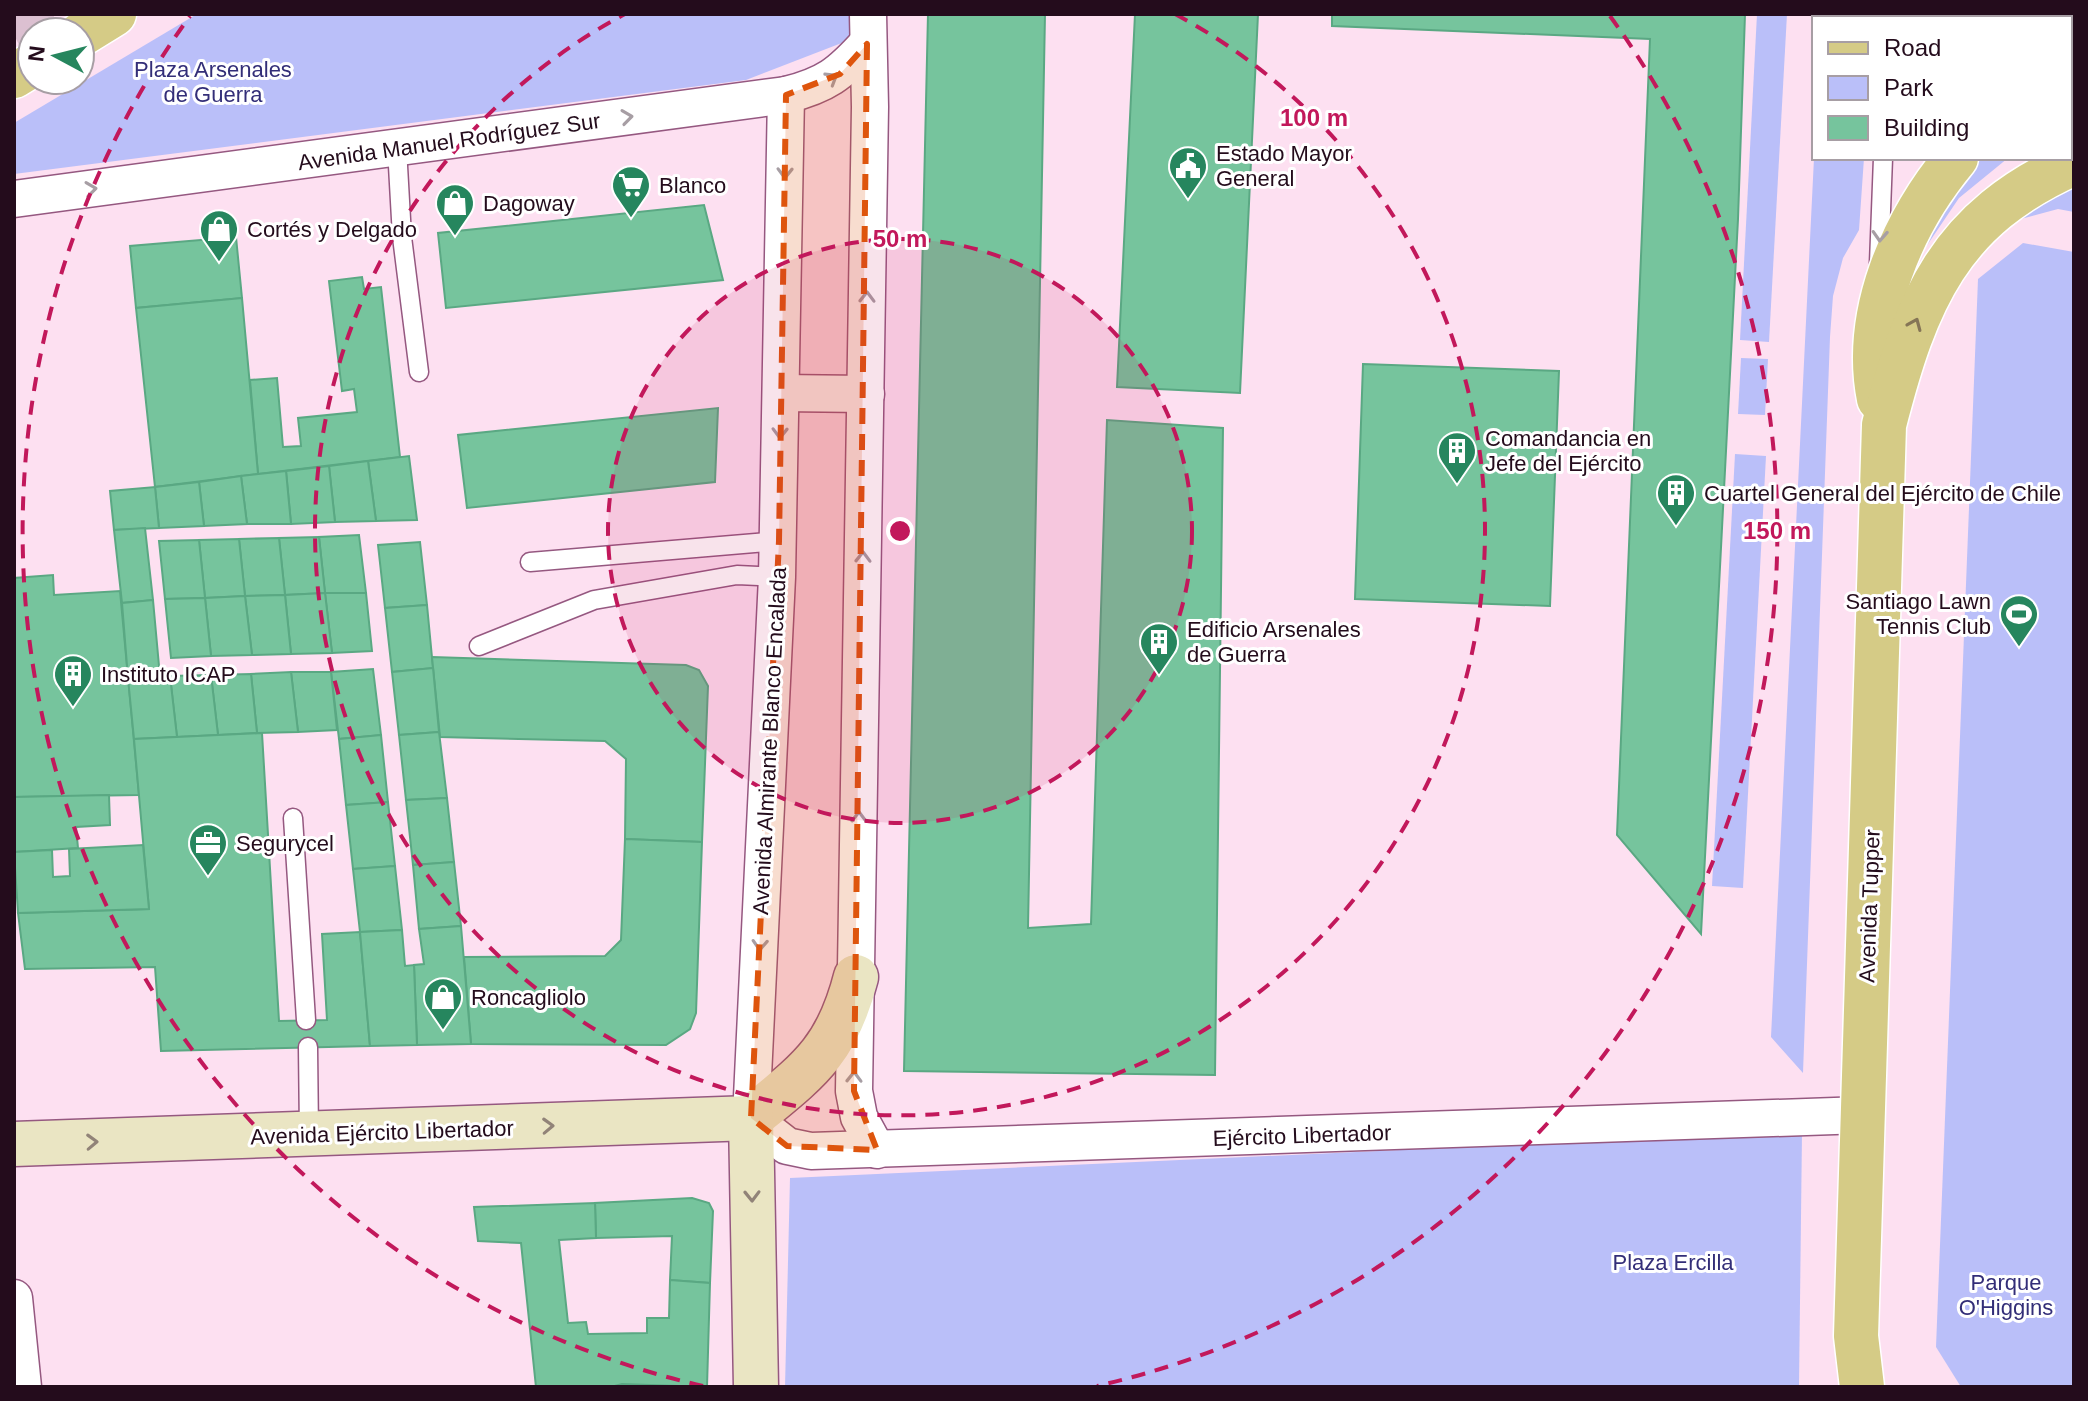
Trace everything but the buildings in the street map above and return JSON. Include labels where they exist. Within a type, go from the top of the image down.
[{"type":"main road","points":[[96,25],[114,14]]},
{"type":"main road","name":"Avenida Tupper","points":[[1884,425],[1876,386],[1875,339],[1886,287],[1906,237],[1955,160]]},
{"type":"main road","name":"Avenida Tupper","points":[[1862,1387],[1856,1336],[1884,425],[1901,356],[1940,271],[1966,237],[1993,210],[2024,186],[2074,163]]},
{"type":"main road","points":[[1838,1387],[1856,1336]]},
{"type":"street","name":"Avenida Manuel Rodríguez Sur","points":[[14,199],[786,95],[814,88],[840,74],[867,29]]},
{"type":"street","points":[[867,29],[870,107],[854,1091],[859,1117],[877,1150]]},
{"type":"street","name":"Avenida Almirante Blanco Encalada","points":[[756,1387],[751,1118],[779,541],[786,95]]},
{"type":"street","points":[[781,393],[866,394]]},
{"type":"street","points":[[751,1118],[813,1067],[847,1014],[856,977]]},
{"type":"street","name":"Ejército Libertador","points":[[751,1118],[787,1146],[811,1151],[1863,1115]]},
{"type":"street","name":"Avenida Ejército Libertador","points":[[14,1144],[751,1118]]},
{"type":"street","points":[[14,1298],[23,1387]]},
{"type":"lane","points":[[397,148],[402,237],[419,372]]},
{"type":"lane","points":[[1875,339],[1883,160]]},
{"type":"lane","points":[[530,562],[779,541]]},
{"type":"lane","points":[[479,646],[594,600],[737,575],[777,577]]},
{"type":"lane","points":[[293,818],[306,1020]]},
{"type":"lane","points":[[308,1047],[309,1134]]},
{"type":"highlighted area","points":[[867,44],[854,1091],[877,1150],[787,1146],[751,1118],[779,541],[786,95],[840,74]]},
{"type":"green space","name":"Plaza Arsenales de Guerra","points":[[197,14],[852,14],[852,39],[746,80],[14,174],[14,123],[59,96],[96,96],[96,74]]},
{"type":"green space","points":[[1757,14],[1787,14],[1769,342],[1740,340]]},
{"type":"green space","points":[[1905,14],[2030,14],[2026,16]]},
{"type":"green space","points":[[1814,160],[1864,160],[1859,230],[1843,258],[1833,296],[1830,337],[1803,1073],[1771,1037]]},
{"type":"green space","points":[[1971,160],[2006,160],[1959,198],[1909,272]]},
{"type":"green space","points":[[2074,177],[2074,212],[2058,209],[2017,220]]},
{"type":"green space","name":"Parque O'Higgins","points":[[2023,243],[2074,252],[2074,1387],[1961,1387],[1936,1347],[1978,279]]},
{"type":"green space","points":[[1741,358],[1768,359],[1765,415],[1738,414]]},
{"type":"green space","points":[[1735,454],[1766,456],[1743,888],[1712,886]]},
{"type":"green space","name":"Plaza Ercilla","points":[[1802,1133],[1799,1387],[785,1387],[790,1178]]},
{"type":"tunnel","points":[[14,35],[55,14]]},
{"type":"place","name":"Estado Mayor General","points":[[1188,200]]},
{"type":"place","name":"Blanco","points":[[631,219]]},
{"type":"place","name":"Dagoway","points":[[455,237]]},
{"type":"place","name":"Cortés y Delgado","points":[[219,263]]},
{"type":"place","name":"Comandancia en Jefe del Ejército","points":[[1457,485]]},
{"type":"place","name":"Cuartel General del Ejército de Chile","points":[[1676,527]]},
{"type":"place","name":"Santiago Lawn Tennis Club","points":[[2019,648]]},
{"type":"place","name":"Edificio Arsenales de Guerra","points":[[1159,676]]},
{"type":"place","name":"Instituto ICAP","points":[[73,708]]},
{"type":"place","name":"Segurycel","points":[[208,877]]},
{"type":"place","name":"Roncagliolo","points":[[443,1031]]}]
